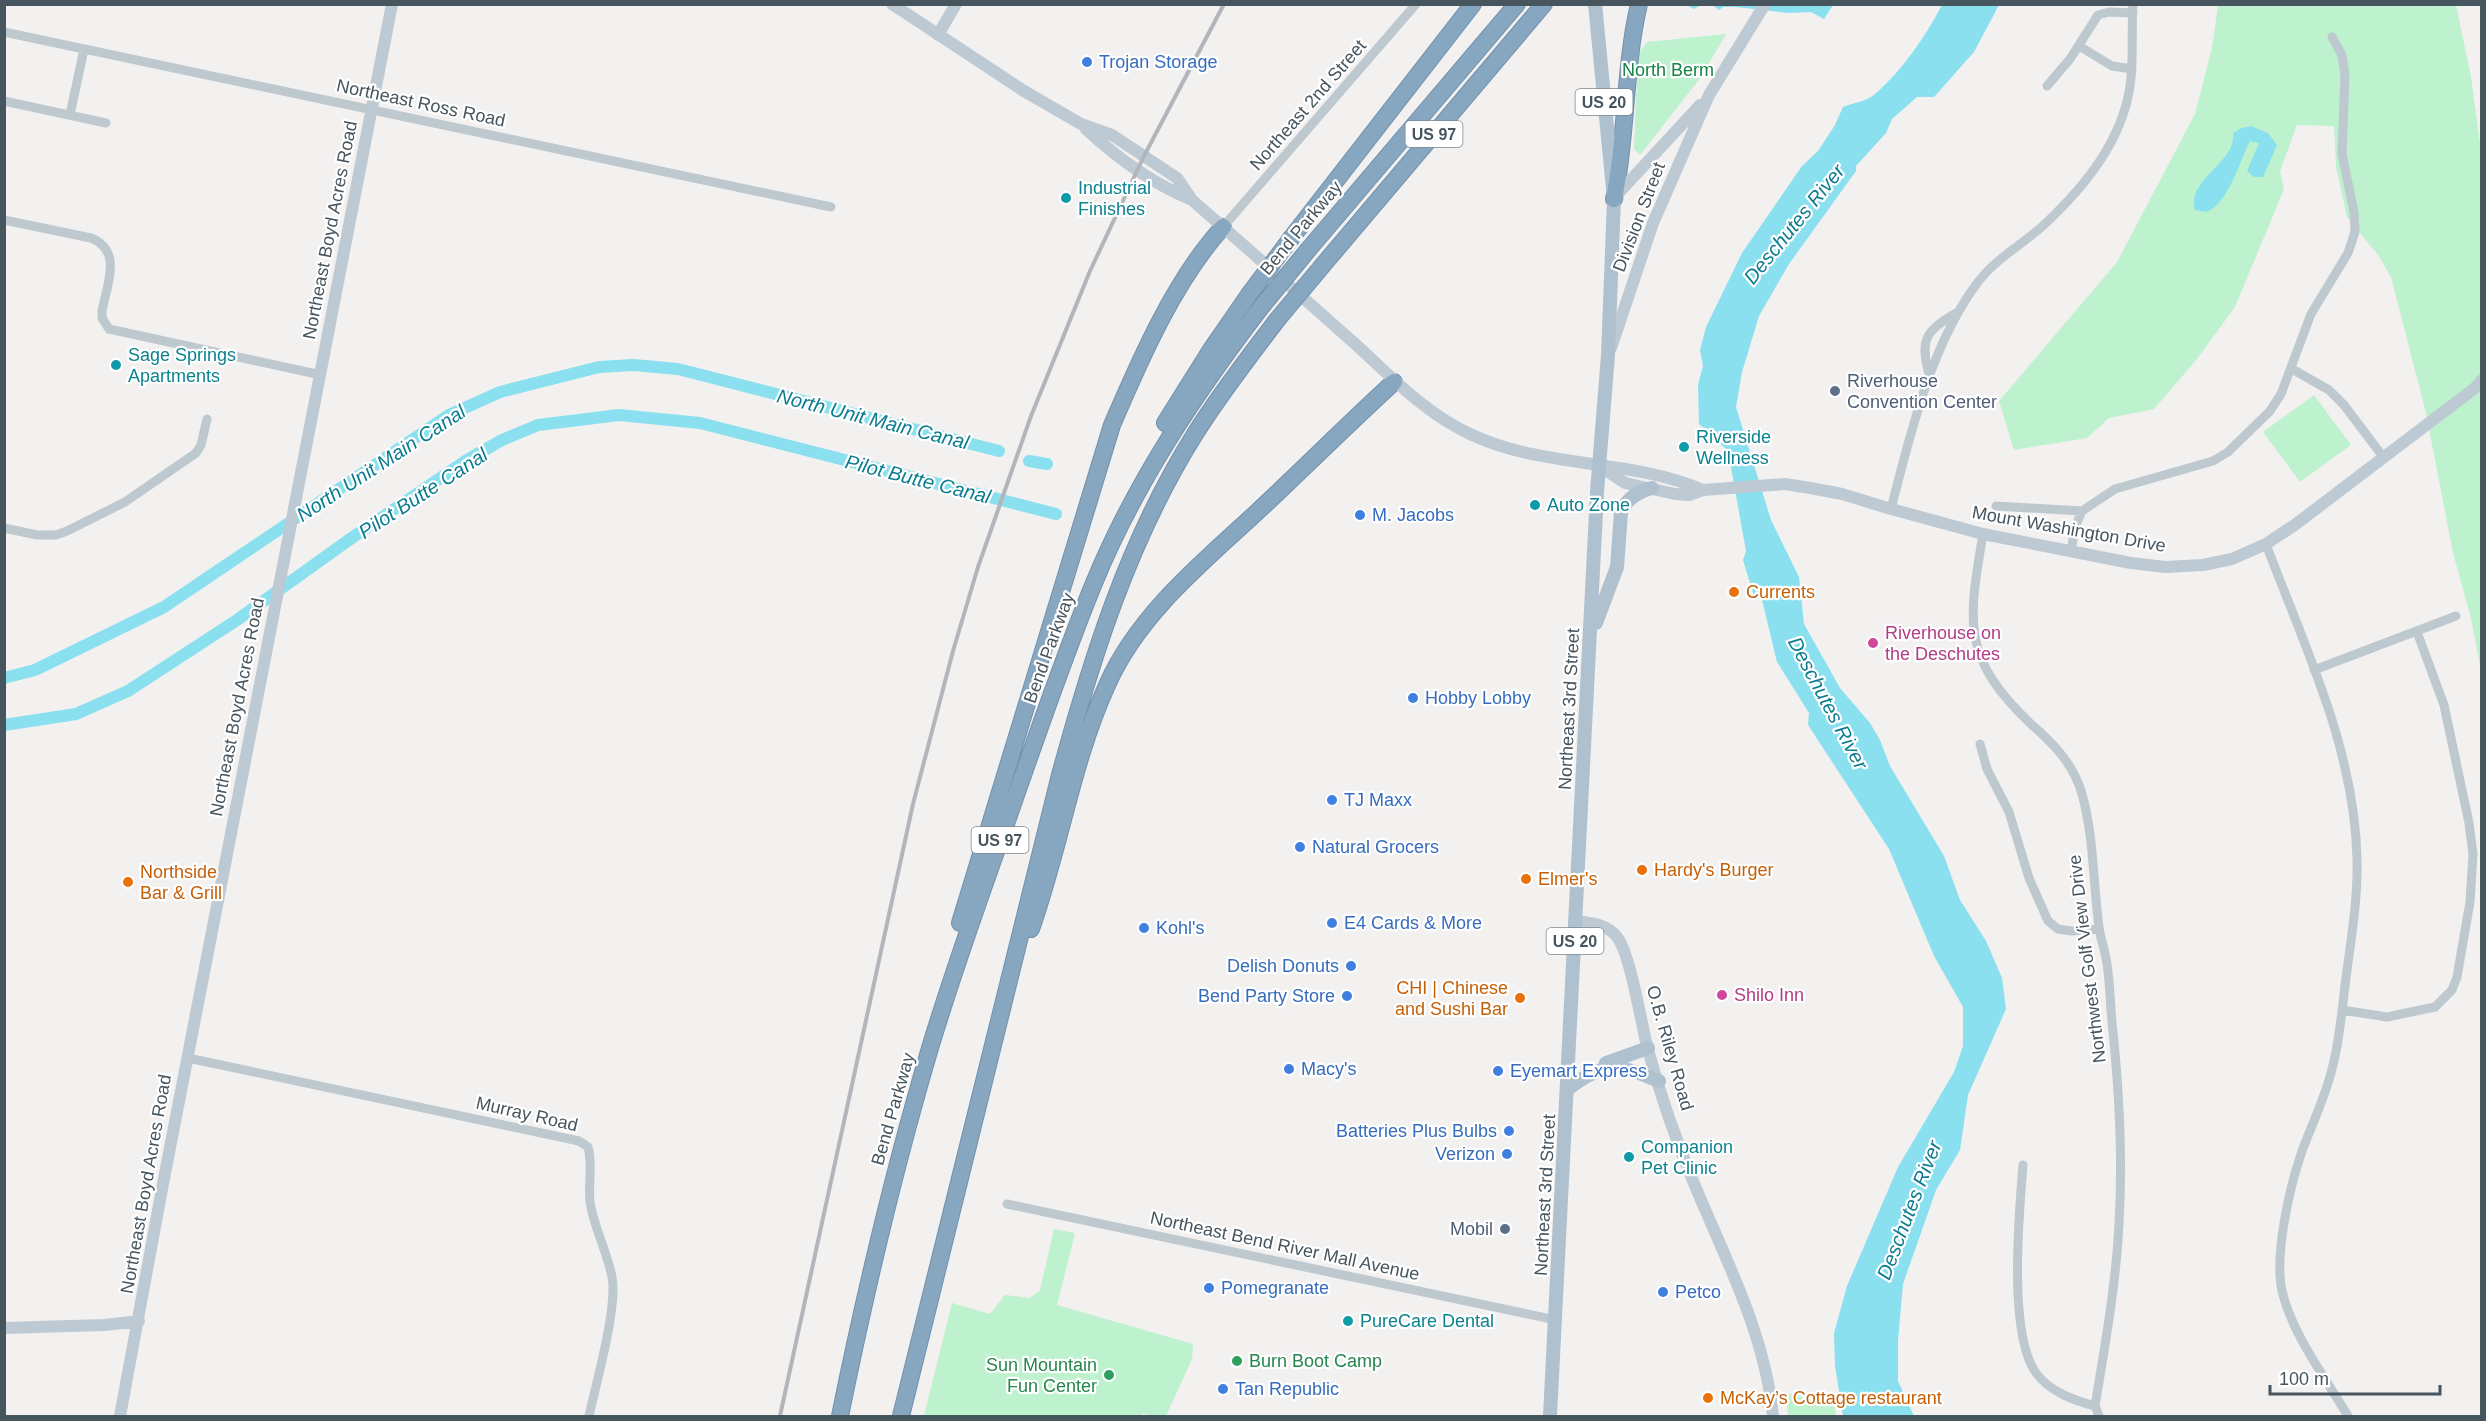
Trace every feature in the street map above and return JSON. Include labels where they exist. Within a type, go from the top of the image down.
[{"type":"highway","points":[[1134,499],[1144,460],[1184,391],[1248,296],[1473,4]]},
{"type":"highway","name":"Bend Parkway","points":[[840,1416],[897,1164],[930,1046],[1054,686],[1095,581],[1134,499],[1174,429],[1212,371],[1262,306],[1517,4]]},
{"type":"highway","name":"US 97","points":[[901,1416],[1082,694],[1114,599],[1156,504],[1194,436],[1229,383],[1277,320],[1544,4]]},
{"type":"highway","points":[[1614,199],[1625,131],[1633,41],[1639,4]]},
{"type":"highway","points":[[930,1046],[958,930],[1112,425],[1140,359],[1177,293],[1212,239],[1223,227]]},
{"type":"highway","points":[[1000,1015],[1047,886],[1084,745],[1108,681],[1130,643],[1185,579],[1394,382]]},
{"type":"main road","name":"Northeast Boyd Acres Road","points":[[120,1416],[392,4]]},
{"type":"main road","points":[[892,4],[1024,91],[1081,124],[1107,149],[1169,190],[1192,200],[1355,344],[1394,382],[1432,412],[1471,435],[1521,451],[1600,466]]},
{"type":"main road","points":[[938,35],[956,4]]},
{"type":"main road","name":"Northeast 3rd Street","points":[[1550,1416],[1600,466],[1608,354],[1614,199],[1595,4]]},
{"type":"main road","name":"Division Street","points":[[1608,354],[1653,223],[1709,95],[1762,9]]},
{"type":"main road","name":"Division Street","points":[[1614,199],[1709,95]]},
{"type":"main road","name":"Mount Washington Drive","points":[[1600,466],[1625,483],[1652,489],[1689,495],[1703,490],[1785,484],[1842,494],[1983,534],[2071,552],[2165,567],[2203,565],[2232,559],[2266,544],[2384,458],[2475,388],[2481,380]]},
{"type":"main road","name":"Mount Washington Drive","points":[[1600,466],[1628,468],[1676,478],[1703,490]]},
{"type":"main road","points":[[1591,637],[1617,567],[1621,512],[1638,492],[1652,489]]},
{"type":"main road","name":"O.B. Riley Road","points":[[1576,921],[1595,923],[1608,928],[1618,938],[1627,962],[1648,1048],[1697,1190],[1733,1271],[1753,1325],[1767,1378],[1773,1416]]},
{"type":"main road","points":[[1568,1089],[1599,1066],[1648,1048]]},
{"type":"main road","points":[[1588,1073],[1617,1067],[1659,1081]]},
{"type":"main road","points":[[4,1328],[105,1325],[139,1321]]},
{"type":"street","name":"Northeast 2nd Street","points":[[1223,227],[1416,4]]},
{"type":"street","points":[[1891,509],[1929,374],[1958,312],[1988,271],[2010,249],[2044,225],[2075,193],[2099,163],[2120,123],[2127,102],[2132,69],[2133,9],[2098,15],[2059,74],[2047,86]]},
{"type":"street","name":"Northeast Ross Road","points":[[4,32],[831,207]]},
{"type":"street","points":[[2071,552],[2075,527],[2082,512],[2115,489],[2197,467],[2228,452],[2270,411],[2281,394],[2311,314],[2348,253],[2355,232],[2354,212],[2342,154],[2345,76],[2342,55],[2332,37]]},
{"type":"street","points":[[2079,46],[2112,66],[2132,69]]},
{"type":"street","points":[[70,115],[84,49]]},
{"type":"street","points":[[4,101],[106,123]]},
{"type":"street","points":[[4,220],[102,242],[111,258],[102,311],[102,318],[109,329],[321,375]]},
{"type":"street","points":[[1929,374],[1924,346],[1928,335],[1934,327],[1958,312]]},
{"type":"street","points":[[2292,369],[2329,390],[2344,405],[2384,458]]},
{"type":"street","points":[[4,528],[37,535],[56,535],[125,502],[196,453],[201,445],[207,419]]},
{"type":"street","points":[[1996,506],[2082,512]]},
{"type":"street","name":"Northwest Golf View Drive","points":[[1983,534],[1972,613],[1978,651],[1989,676],[2007,701],[2056,746],[2075,776],[2082,793],[2087,820],[2099,930],[2106,958],[2118,1075],[2119,1222],[2113,1294],[2095,1406]]},
{"type":"street","points":[[2266,544],[2330,712],[2348,776],[2354,820],[2357,860],[2356,902],[2333,1068],[2321,1106],[2302,1152],[2282,1233],[2279,1263],[2282,1290],[2289,1312],[2304,1343],[2348,1416]]},
{"type":"street","points":[[2314,670],[2456,616]]},
{"type":"street","points":[[2342,1010],[2387,1017],[2435,1007],[2452,990],[2457,976],[2470,902],[2473,854],[2469,823],[2444,705],[2417,632]]},
{"type":"street","points":[[1980,744],[1987,769],[2009,812],[2029,878],[2048,921],[2058,929],[2099,930]]},
{"type":"street","name":"Murray Road","points":[[188,1058],[579,1142],[588,1148],[591,1159],[590,1200],[598,1239],[613,1278],[612,1309],[589,1416]]},
{"type":"street","points":[[2024,1165],[2018,1224],[2021,1337],[2026,1357],[2037,1375],[2054,1390],[2072,1400],[2095,1406],[2099,1416]]},
{"type":"street","name":"Northeast Bend River Mall Avenue","points":[[1007,1204],[1556,1320]]},
{"type":"green space","points":[[2218,5],[2456,5],[2471,77],[2482,158],[2481,671],[2471,618],[2453,553],[2426,413],[2391,277],[2378,255],[2347,217],[2336,167],[2334,126],[2297,125],[2280,171],[2284,189],[2235,307],[2197,359],[2154,409],[2109,418],[2087,438],[2014,450],[1999,401],[2117,262],[2195,114],[2212,48]]},
{"type":"green space","name":"North Berm","points":[[1726,34],[1701,77],[1640,155],[1634,149],[1638,54],[1647,42]]},
{"type":"green space","points":[[2314,395],[2351,445],[2300,482],[2263,432]]},
{"type":"green space","name":"Sun Mountain Fun Center","points":[[1054,1229],[1075,1233],[1057,1305],[1193,1344],[1192,1359],[1166,1416],[1151,1416],[1143,1413],[1142,1416],[924,1416],[952,1303],[990,1314],[1005,1295],[1030,1298],[1040,1290]]},
{"type":"green space","points":[[1786,1393],[1834,1404],[1836,1416],[1788,1416]]},
{"type":"water","points":[[1686,5],[1833,5],[1824,19],[1811,12],[1788,13],[1736,7],[1723,7],[1719,10],[1714,6],[1699,6],[1694,9]]},
{"type":"water","name":"Deschutes River","points":[[1942,5],[1999,5],[1974,52],[1934,97],[1917,97],[1892,119],[1886,133],[1856,166],[1856,171],[1789,264],[1759,316],[1742,372],[1736,407],[1771,520],[1799,577],[1804,624],[1840,688],[1870,723],[1880,740],[1890,766],[1944,856],[1960,900],[1986,941],[2002,978],[2006,1009],[1968,1095],[1960,1150],[1936,1190],[1903,1284],[1898,1341],[1898,1381],[1914,1416],[1843,1416],[1835,1366],[1834,1333],[1847,1286],[1898,1167],[1954,1072],[1963,1046],[1963,1007],[1934,956],[1889,849],[1808,725],[1809,713],[1777,662],[1762,600],[1754,596],[1743,560],[1746,551],[1728,451],[1699,424],[1698,385],[1703,366],[1700,350],[1706,327],[1742,253],[1802,166],[1818,151],[1835,125],[1843,107],[1871,97],[1884,86],[1912,53]]},
{"type":"water","points":[[2251,126],[2268,133],[2277,145],[2263,177],[2254,177],[2247,171],[2259,143],[2250,141],[2221,201],[2206,212],[2195,210],[2194,199],[2198,189],[2227,153],[2232,144],[2233,133]]},
{"type":"waterway","name":"North Unit Main Canal","points":[[4,678],[35,670],[164,607],[449,415],[500,392],[599,367],[634,365],[678,369],[999,451]]},
{"type":"waterway","name":"Pilot Butte Canal","points":[[4,725],[76,714],[128,691],[237,620],[353,537],[467,460],[502,440],[538,425],[619,415],[700,423],[1056,514]]},
{"type":"waterway","name":"North Unit Main Canal","points":[[1029,461],[1047,464]]},
{"type":"railway","points":[[780,1416],[913,804],[953,651],[978,567],[1031,416],[1090,271],[1144,156],[1224,4]]},
{"type":"place","name":"Trojan Storage","points":[[1087,62]]},
{"type":"place","name":"Industrial Finishes","points":[[1066,198]]},
{"type":"place","name":"Sage Springs Apartments","points":[[116,365]]},
{"type":"place","name":"Riverhouse Convention Center","points":[[1835,391]]},
{"type":"place","name":"Riverside Wellness","points":[[1684,447]]},
{"type":"place","name":"Auto Zone","points":[[1535,505]]},
{"type":"place","name":"M. Jacobs","points":[[1360,515]]},
{"type":"place","name":"Currents","points":[[1734,592]]},
{"type":"place","name":"Riverhouse on the Deschutes","points":[[1873,643]]},
{"type":"place","name":"Hobby Lobby","points":[[1413,698]]},
{"type":"place","name":"TJ Maxx","points":[[1332,800]]},
{"type":"place","name":"Natural Grocers","points":[[1300,847]]},
{"type":"place","name":"Hardy's Burger","points":[[1642,870]]},
{"type":"place","name":"Elmer's","points":[[1526,879]]},
{"type":"place","name":"Northside Bar & Grill","points":[[128,882]]},
{"type":"place","name":"E4 Cards & More","points":[[1332,923]]},
{"type":"place","name":"Kohl's","points":[[1144,928]]},
{"type":"place","name":"Delish Donuts","points":[[1351,966]]},
{"type":"place","name":"Shilo Inn","points":[[1722,995]]},
{"type":"place","name":"Bend Party Store","points":[[1347,996]]},
{"type":"place","name":"CHI | Chinese and Sushi Bar","points":[[1520,998]]},
{"type":"place","name":"Macy's","points":[[1289,1069]]},
{"type":"place","name":"Eyemart Express","points":[[1498,1071]]},
{"type":"place","name":"Batteries Plus Bulbs","points":[[1509,1131]]},
{"type":"place","name":"Verizon","points":[[1507,1154]]},
{"type":"place","name":"Companion Pet Clinic","points":[[1629,1157]]},
{"type":"place","name":"Mobil","points":[[1505,1229]]},
{"type":"place","name":"Pomegranate","points":[[1209,1288]]},
{"type":"place","name":"Petco","points":[[1663,1292]]},
{"type":"place","name":"PureCare Dental","points":[[1348,1321]]},
{"type":"place","name":"Burn Boot Camp","points":[[1237,1361]]},
{"type":"place","name":"Sun Mountain Fun Center","points":[[1109,1375]]},
{"type":"place","name":"Tan Republic","points":[[1223,1389]]},
{"type":"place","name":"McKay’s Cottage restaurant","points":[[1708,1398]]}]
